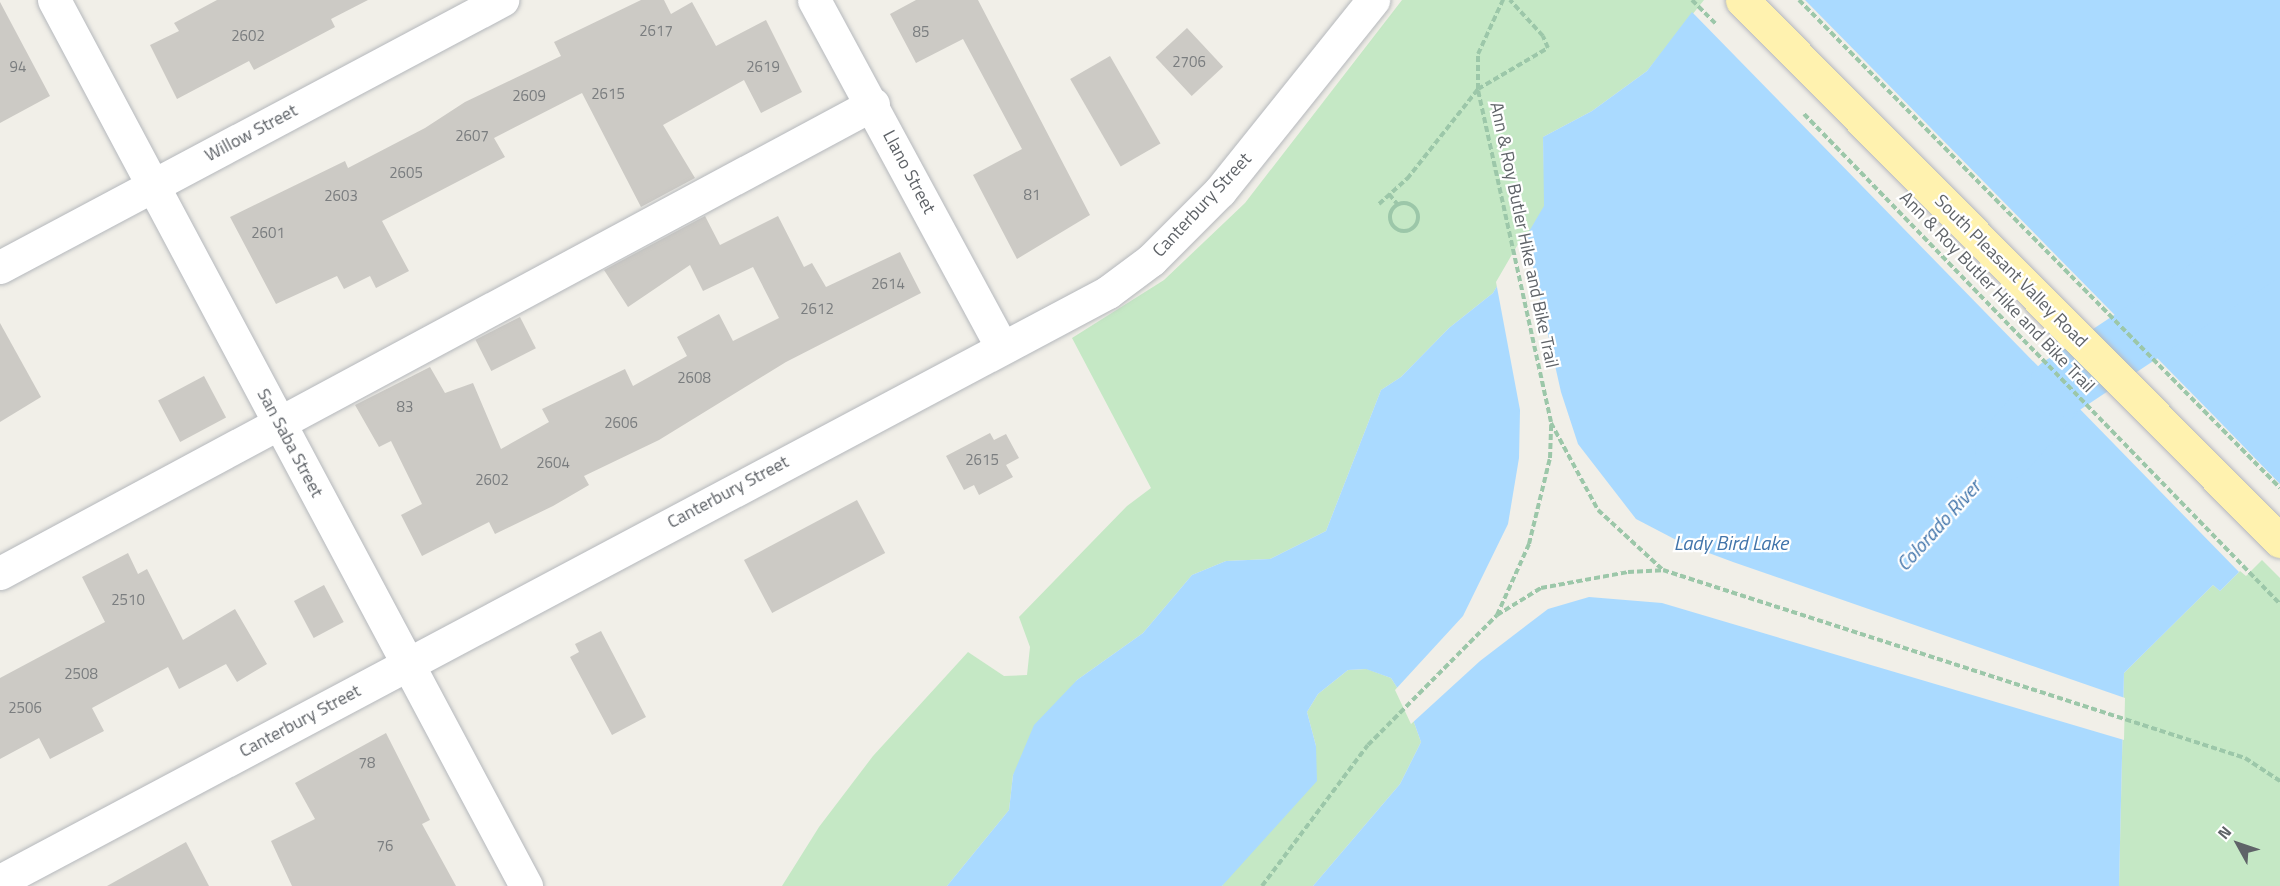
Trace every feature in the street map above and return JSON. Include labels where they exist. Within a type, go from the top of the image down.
[{"type":"main road","name":"South Pleasant Valley Road","points":[[1742,0],[2280,541]]},
{"type":"street","name":"San Saba Street","points":[[54,0],[150,186],[280,423],[406,664],[526,886]]},
{"type":"street","name":"Willow Street","points":[[0,267],[502,0]]},
{"type":"street","name":"Llano Street","points":[[814,0],[873,104],[1001,346]]},
{"type":"street","name":"Canterbury Street","points":[[18,879],[406,664],[1001,346],[1108,292],[1184,231],[1220,192],[1373,0]]},
{"type":"street","points":[[0,573],[873,104]]},
{"type":"path","name":"Ann & Roy Butler Hike and Bike Trail","points":[[1497,615],[1529,544],[1550,458],[1551,422],[1478,89],[1478,54],[1503,0]]},
{"type":"path","name":"Ann & Roy Butler Hike and Bike Trail","points":[[1379,204],[1407,179],[1478,89],[1548,48],[1537,28],[1510,0]]},
{"type":"path","points":[[1692,0],[1724,32]]},
{"type":"path","points":[[1799,0],[2280,488]]},
{"type":"path","name":"Ann & Roy Butler Hike and Bike Trail","points":[[1799,109],[2251,571],[2280,604]]},
{"type":"path","points":[[1389,194],[1397,204]]},
{"type":"path","points":[[1406,202],[1418,210],[1419,220],[1410,230],[1401,231],[1392,226],[1391,212],[1397,204],[1406,202]]},
{"type":"path","name":"Ann & Roy Butler Hike and Bike Trail","points":[[1551,422],[1598,510],[1663,570],[2245,758],[2280,781]]},
{"type":"path","name":"Ann & Roy Butler Hike and Bike Trail","points":[[1262,886],[1368,745],[1497,615],[1541,588],[1663,570]]},
{"type":"green space","points":[[1402,0],[1704,0],[1647,71],[1592,111],[1543,137],[1545,206],[1493,293],[1449,328],[1401,377],[1381,390],[1326,531],[1270,559],[1226,561],[1192,575],[1143,633],[1077,680],[1013,775],[1009,810],[947,886],[782,886],[819,827],[873,756],[968,652],[1004,676],[1027,675],[1030,647],[1019,617],[1127,506],[1151,488],[1072,338],[1164,280],[1245,203]]},
{"type":"green space","points":[[2262,560],[2280,578],[2280,886],[2119,886],[2124,673],[2213,585],[2220,591],[2240,571],[2246,576]]},
{"type":"green space","points":[[1367,669],[1391,678],[1407,703],[1421,742],[1400,784],[1313,886],[1222,886],[1316,746],[1307,712],[1318,694],[1348,670]]},
{"type":"water","points":[[1805,0],[2280,0],[2280,484],[2220,422]]},
{"type":"water","name":"Lady Bird Lake","points":[[1692,12],[2239,572],[2220,591],[2213,585],[2124,673],[2119,886],[1313,886],[1400,784],[1421,742],[1407,703],[1391,678],[1366,669],[1348,670],[1318,694],[1307,712],[1316,746],[1317,781],[1222,886],[947,886],[1009,810],[1013,775],[1034,725],[1077,680],[1143,633],[1192,575],[1226,561],[1270,559],[1326,531],[1381,390],[1401,377],[1449,328],[1493,293],[1544,206],[1543,137],[1592,111],[1647,71]]},
{"type":"pier","points":[[1525,232],[1561,392],[1578,444],[1636,519],[1682,543],[1733,562],[2125,698],[2124,740],[1662,603],[1589,597],[1548,609],[1480,661],[1411,724],[1395,690],[1463,616],[1508,524],[1519,458],[1520,410],[1496,282]]},
{"type":"building","points":[[217,0],[368,0],[331,19],[335,27],[254,70],[249,61],[177,99],[150,45],[179,31],[174,23]]},
{"type":"building","points":[[641,0],[664,0],[671,14],[692,2],[716,46],[766,20],[802,92],[761,113],[744,80],[663,125],[695,178],[641,207],[582,93],[494,138],[505,157],[382,221],[409,271],[376,288],[370,276],[344,289],[337,276],[276,304],[230,217],[345,161],[348,168],[425,128],[465,102],[561,56],[554,42]]},
{"type":"building","points":[[916,0],[978,0],[1090,215],[1017,259],[973,175],[1022,149],[963,39],[916,63],[890,14]]},
{"type":"building","points":[[0,2],[50,96],[0,123]]},
{"type":"building","points":[[1187,28],[1223,67],[1192,96],[1156,57]]},
{"type":"building","points":[[1110,56],[1160,143],[1121,166],[1070,79]]},
{"type":"building","points":[[705,216],[720,245],[778,216],[804,267],[812,263],[826,287],[900,252],[921,293],[786,362],[659,440],[584,476],[589,485],[553,506],[495,534],[489,522],[422,556],[401,515],[422,504],[391,441],[379,447],[355,405],[430,367],[445,393],[473,383],[501,449],[549,422],[542,409],[625,369],[633,386],[687,356],[677,337],[719,314],[733,341],[779,318],[753,267],[703,291],[690,265],[628,307],[604,270]]},
{"type":"building","points":[[520,317],[536,348],[491,371],[475,340]]},
{"type":"building","points":[[0,323],[41,397],[0,422]]},
{"type":"building","points":[[204,376],[226,417],[180,442],[158,400]]},
{"type":"building","points":[[990,433],[994,440],[1006,434],[1019,458],[1006,465],[1013,477],[979,495],[974,485],[964,490],[946,456]]},
{"type":"building","points":[[857,500],[885,553],[772,613],[744,560]]},
{"type":"building","points":[[128,553],[138,574],[147,569],[183,640],[235,609],[267,664],[237,682],[226,664],[179,689],[168,667],[92,708],[104,731],[50,759],[39,738],[0,759],[0,678],[105,622],[82,577]]},
{"type":"building","points":[[324,585],[344,622],[314,638],[294,601]]},
{"type":"building","points":[[601,631],[646,717],[612,735],[570,657],[579,652],[575,644]]},
{"type":"building","points":[[386,733],[430,820],[422,824],[456,886],[292,886],[271,841],[315,819],[295,783]]},
{"type":"building","points":[[186,842],[209,886],[107,886]]},
{"type":"waterway","name":"Colorado River","points":[[2005,450],[2060,387],[2280,241]]}]
